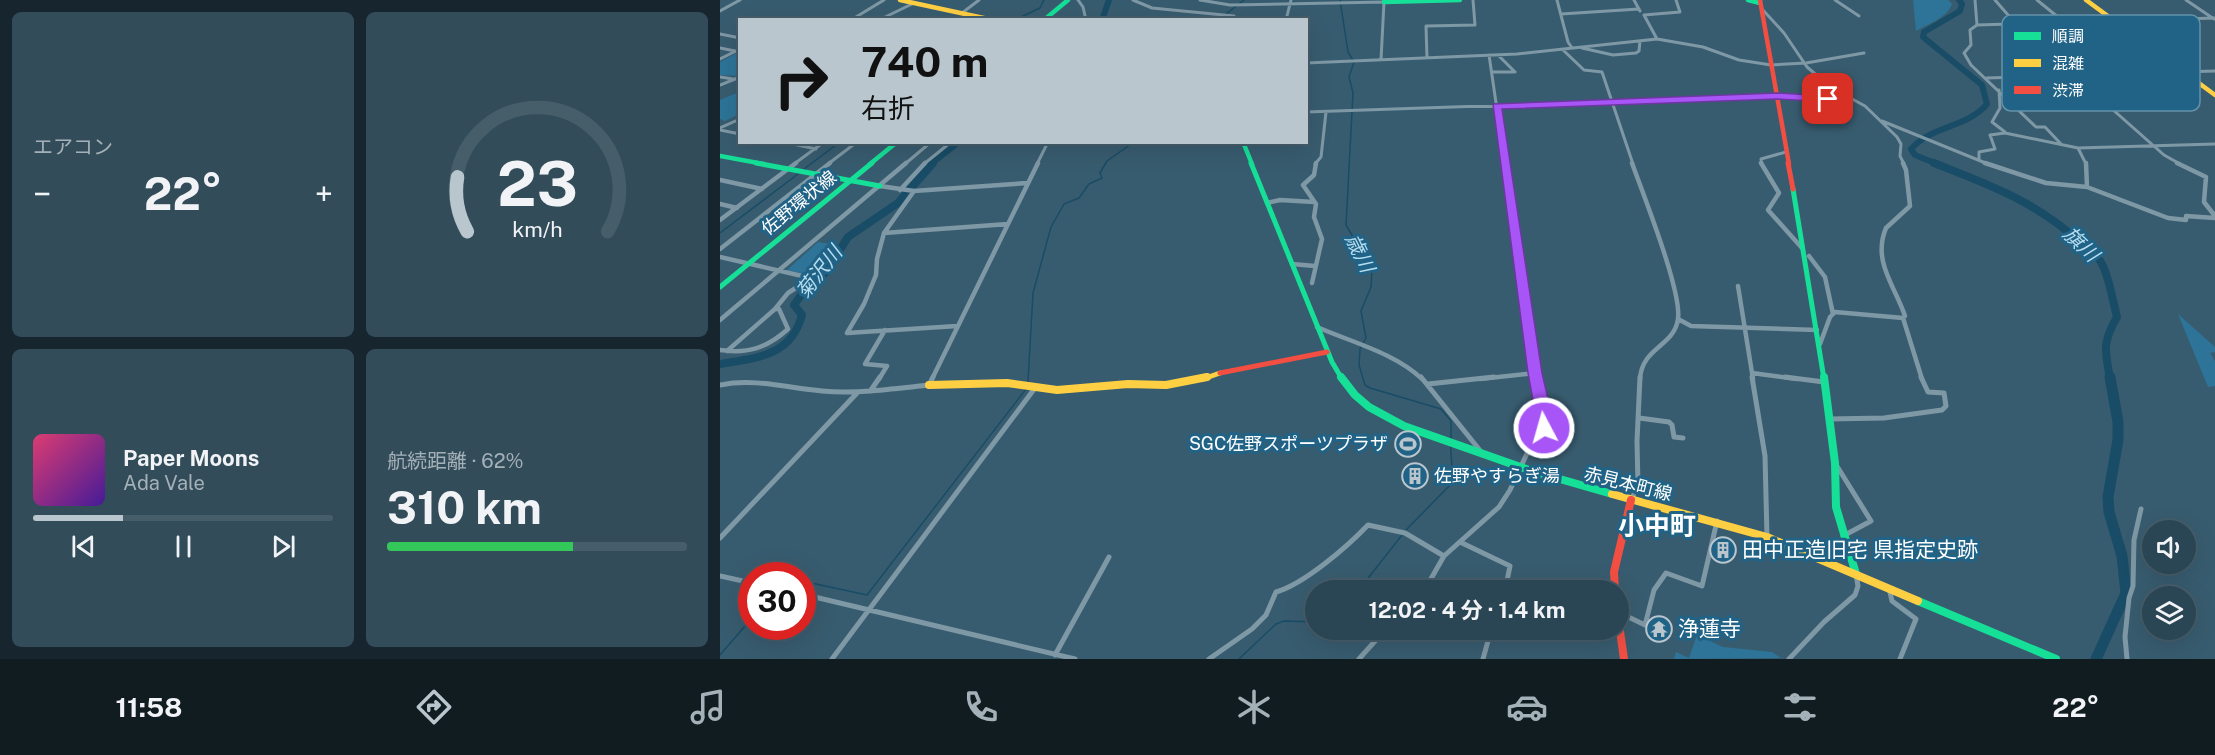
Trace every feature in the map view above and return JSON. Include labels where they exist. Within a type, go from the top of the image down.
[{"type":"street","points":[[720,11],[740,0]]},
{"type":"street","points":[[854,18],[884,0]]},
{"type":"street","points":[[900,0],[985,18]]},
{"type":"street","points":[[962,13],[979,0]]},
{"type":"street","points":[[1047,18],[1070,0]]},
{"type":"street","points":[[1051,18],[1070,0]]},
{"type":"street","points":[[1078,0],[1083,7],[1086,18]]},
{"type":"street","points":[[1133,0],[1152,8],[1233,18],[1241,5]]},
{"type":"street","points":[[1200,0],[1241,5],[1291,2],[1460,0]]},
{"type":"street","points":[[1427,58],[1426,26],[1475,25],[1473,0]]},
{"type":"street","points":[[1557,0],[1568,42],[1572,48]]},
{"type":"street","points":[[1634,0],[1658,39]]},
{"type":"street","points":[[1644,15],[1680,12],[1676,0]]},
{"type":"street","points":[[1748,0],[1761,4],[1784,33],[1803,63],[1832,88],[1865,106],[1897,137],[1901,144],[1900,156],[1906,170],[1910,206],[1886,229],[1881,262],[1889,285],[1903,310],[1905,316],[1903,318],[1924,386],[1928,392],[1944,393],[1946,406],[1942,410],[1884,418],[1828,419]]},
{"type":"street","points":[[1835,0],[1859,16]]},
{"type":"street","points":[[1974,0],[1978,15],[1977,25]]},
{"type":"street","points":[[1995,0],[2008,15]]},
{"type":"street","points":[[2037,0],[2056,15]]},
{"type":"street","points":[[2086,0],[2107,15]]},
{"type":"street","points":[[2186,0],[2214,18]]},
{"type":"street","points":[[1287,18],[1291,2]]},
{"type":"street","points":[[1381,60],[1384,2]]},
{"type":"street","points":[[883,18],[916,3]]},
{"type":"street","points":[[1761,4],[1820,344],[1835,463],[1836,507],[1858,586],[1855,595],[1824,621],[1789,659]]},
{"type":"street","points":[[1561,14],[1639,9]]},
{"type":"street","points":[[2002,24],[1977,25],[1970,31],[1971,45],[1964,54],[1973,67],[2002,93]]},
{"type":"street","points":[[720,34],[738,38]]},
{"type":"street","points":[[1308,63],[1498,55],[1658,39],[1708,48],[1739,60],[1771,65],[1803,63],[1864,53]]},
{"type":"street","points":[[1579,47],[1613,54],[1636,53],[1639,51],[1640,41]]},
{"type":"street","points":[[720,48],[738,50]]},
{"type":"street","points":[[1562,49],[1584,70],[1602,72],[1674,288],[1678,319],[1670,338],[1653,350],[1641,367],[1638,486],[1631,500],[1614,572],[1614,580]]},
{"type":"street","points":[[720,60],[738,50]]},
{"type":"street","points":[[1430,580],[1443,556],[1499,507],[1530,447],[1544,428],[1545,416],[1535,373],[1489,55]]},
{"type":"street","points":[[1492,72],[1515,72],[1498,55]]},
{"type":"street","points":[[2200,72],[2215,71]]},
{"type":"street","points":[[720,77],[737,78]]},
{"type":"street","points":[[1987,78],[2002,77]]},
{"type":"street","points":[[720,85],[737,78]]},
{"type":"street","points":[[2200,83],[2215,95]]},
{"type":"street","points":[[1999,90],[2000,108],[1992,122],[2006,133]]},
{"type":"street","points":[[1308,112],[1777,96],[1849,97]]},
{"type":"street","points":[[2020,111],[2036,127],[2045,127],[2061,144]]},
{"type":"street","points":[[2114,111],[2171,161],[2206,177],[2203,203],[2215,217]]},
{"type":"street","points":[[1312,283],[1322,239],[1314,217],[1317,208],[1303,185],[1314,175],[1314,165],[1321,157],[1326,112]]},
{"type":"street","points":[[720,129],[738,120]]},
{"type":"street","points":[[1880,120],[1979,159],[2051,184],[2087,187],[2168,218],[2215,217]]},
{"type":"street","points":[[720,129],[738,134]]},
{"type":"street","points":[[1979,159],[1979,152],[1995,149],[1990,135],[2006,133],[2078,148],[2215,144]]},
{"type":"street","points":[[795,144],[816,148]]},
{"type":"street","points":[[720,220],[821,144]]},
{"type":"street","points":[[720,249],[854,144]]},
{"type":"street","name":"佐野環状線","points":[[848,181],[891,144]]},
{"type":"street","name":"佐野環状線","points":[[720,282],[894,144]]},
{"type":"street","points":[[720,321],[929,144]]},
{"type":"street","points":[[900,190],[926,162],[948,144]]},
{"type":"street","points":[[929,385],[1047,144]]},
{"type":"street","name":"赤見本町線","points":[[1244,144],[1327,352],[1344,383],[1371,409],[1395,422],[1519,469],[1573,486],[1717,521],[1767,537],[2056,659]]},
{"type":"street","points":[[2078,148],[2084,155],[2087,187]]},
{"type":"street","points":[[1786,152],[1761,159],[1779,193],[1768,210],[1802,248]]},
{"type":"street","points":[[721,157],[900,190],[1028,183]]},
{"type":"street","points":[[720,180],[762,189]]},
{"type":"street","points":[[914,191],[884,233],[877,258],[876,276],[864,304],[847,333],[957,326]]},
{"type":"street","points":[[1267,202],[1280,200],[1314,202]]},
{"type":"street","points":[[720,204],[737,208]]},
{"type":"street","points":[[884,233],[1008,224]]},
{"type":"street","points":[[1809,256],[1825,278],[1833,314],[1820,344]]},
{"type":"street","points":[[720,257],[811,278],[788,293],[775,309],[727,351]]},
{"type":"street","name":"佐野環状線","points":[[720,287],[746,263]]},
{"type":"street","points":[[1292,264],[1315,266]]},
{"type":"street","points":[[1738,286],[1765,456],[1767,537]]},
{"type":"street","points":[[720,350],[747,353],[780,337],[788,329],[782,313],[779,309],[775,309]]},
{"type":"street","points":[[1833,314],[1844,312],[1903,318]]},
{"type":"street","points":[[1678,319],[1691,326],[1817,330]]},
{"type":"street","points":[[1317,327],[1412,369],[1428,384],[1474,441],[1483,456]]},
{"type":"street","points":[[871,391],[887,366],[865,364],[885,330]]},
{"type":"street","points":[[720,385],[745,380],[820,390],[858,392],[929,385],[1007,383],[1057,390],[1128,384],[1179,384],[1237,367],[1309,358],[1327,352]]},
{"type":"street","points":[[1428,384],[1535,373]]},
{"type":"street","points":[[1752,373],[1824,382]]},
{"type":"street","points":[[832,659],[1035,388]]},
{"type":"street","points":[[720,538],[858,392]]},
{"type":"street","points":[[1639,418],[1669,422],[1672,425],[1674,437],[1683,438]]},
{"type":"street","points":[[1835,463],[1871,521],[1843,536]]},
{"type":"street","points":[[2127,659],[2125,637],[2129,598],[2133,586],[2134,540],[2141,509]]},
{"type":"street","points":[[1629,617],[1645,625],[1654,590],[1666,573],[1702,585],[1717,521]]},
{"type":"street","points":[[1209,659],[1252,629],[1266,615],[1276,591],[1290,588],[1353,541],[1368,525],[1405,533],[1443,556]]},
{"type":"street","points":[[1460,542],[1510,566],[1508,580]]},
{"type":"street","points":[[1055,655],[1109,557]]},
{"type":"street","points":[[720,576],[738,580]]},
{"type":"street","points":[[1889,588],[1892,601],[1916,619],[1900,659]]},
{"type":"street","points":[[816,597],[1075,659]]},
{"type":"street","points":[[1359,659],[1376,640]]},
{"type":"street","points":[[1482,659],[1488,640]]},
{"type":"street","points":[[1621,640],[1624,659]]},
{"type":"shaded area","points":[[1913,0],[1948,0],[1952,4],[1942,17],[1916,31]]},
{"type":"shaded area","points":[[738,53],[738,76],[720,75],[720,62]]},
{"type":"shaded area","points":[[738,92],[738,114],[725,121],[720,119],[720,100]]},
{"type":"shaded area","points":[[818,242],[830,244],[826,247],[831,262],[818,277],[787,270]]},
{"type":"shaded area","points":[[2178,314],[2215,347],[2215,352],[2210,353],[2215,361],[2215,386],[2208,387]]},
{"type":"shaded area","points":[[1697,635],[1723,647],[1772,652],[1781,658],[1674,659],[1676,652],[1689,658]]},
{"type":"waterway","points":[[1019,18],[1040,8],[1044,0]]},
{"type":"waterway","name":"菊沢川","points":[[1103,18],[1109,0]]},
{"type":"waterway","points":[[1226,14],[1244,0]]},
{"type":"waterway","name":"歳川","points":[[1340,0],[1348,52],[1354,62],[1349,77],[1353,93],[1346,225],[1372,269],[1371,287],[1361,311],[1366,338],[1360,349],[1359,365],[1365,385],[1370,388],[1441,409],[1451,421],[1451,441]]},
{"type":"waterway","name":"旗川","points":[[1937,164],[1915,155],[1911,149],[1929,135],[1970,118],[1987,104],[1982,85],[1923,37],[1924,32],[1960,11],[1962,4],[1959,0]]},
{"type":"waterway","points":[[1216,18],[1219,16]]},
{"type":"waterway","points":[[804,169],[837,144]]},
{"type":"waterway","name":"菊沢川","points":[[931,164],[956,144]]},
{"type":"waterway","points":[[1028,381],[1033,293],[1051,227],[1064,204],[1079,198],[1089,184],[1102,178],[1100,173],[1107,161],[1131,144]]},
{"type":"waterway","name":"菊沢川","points":[[720,364],[770,353],[789,340],[797,329],[802,315],[794,305],[804,291],[826,272],[848,237],[898,203],[933,163]]},
{"type":"waterway","name":"旗川","points":[[1934,163],[2027,204],[2062,227],[2097,256],[2110,286],[2117,317],[2106,347],[2110,379]]},
{"type":"waterway","points":[[720,233],[798,174]]},
{"type":"waterway","name":"旗川","points":[[2096,659],[2126,593],[2122,556],[2109,512],[2108,497],[2118,440],[2118,422],[2110,377]]},
{"type":"waterway","points":[[816,584],[867,595],[1026,389]]},
{"type":"waterway","name":"歳川","points":[[1405,531],[1452,483],[1451,445]]},
{"type":"waterway","name":"歳川","points":[[1367,580],[1402,535]]},
{"type":"waterway","name":"歳川","points":[[1239,659],[1276,624],[1284,621],[1305,622]]},
{"type":"waterway","points":[[720,655],[738,634]]},
{"type":"traffic: fast","points":[[1046,18],[1068,0]]},
{"type":"traffic: fast","points":[[1384,2],[1460,0]]},
{"type":"traffic: fast","points":[[1748,0],[1760,3]]},
{"type":"traffic: fast","points":[[720,287],[895,144]]},
{"type":"traffic: fast","points":[[1244,144],[1332,362],[1347,386],[1359,399],[1392,421],[1417,431],[1532,471],[1612,494]]},
{"type":"traffic: fast","points":[[720,156],[880,186]]},
{"type":"traffic: fast","points":[[1793,189],[1820,344],[1835,463],[1836,507],[1856,574]]},
{"type":"traffic: fast","points":[[1918,601],[2056,659]]},
{"type":"traffic: slow","points":[[900,0],[984,18]]},
{"type":"traffic: slow","points":[[2086,0],[2106,15]]},
{"type":"traffic: slow","points":[[2200,84],[2215,95]]},
{"type":"traffic: slow","points":[[929,385],[1007,383],[1057,390],[1128,384],[1166,385],[1196,381],[1220,373]]},
{"type":"traffic: slow","points":[[1612,494],[1767,537],[1918,601]]},
{"type":"traffic: jam","points":[[1760,0],[1793,189]]},
{"type":"traffic: jam","points":[[1220,373],[1327,352]]},
{"type":"traffic: jam","points":[[1614,580],[1614,572],[1631,500]]},
{"type":"traffic: jam","points":[[1621,640],[1624,659]]},
{"type":"place","name":"SGC佐野スポーツプラザ","points":[[1408,444]]},
{"type":"place","name":"佐野やすらぎ湯","points":[[1415,476]]},
{"type":"place","name":"田中正造旧宅 県指定史跡","points":[[1723,550]]},
{"type":"place","name":"浄蓮寺","points":[[1659,629]]},
{"type":"district","name":"小中町","points":[[1657,526]]},
{"type":"route","points":[[1544,428],[1545,416],[1535,373],[1496,106],[1777,96],[1828,99]]}]
